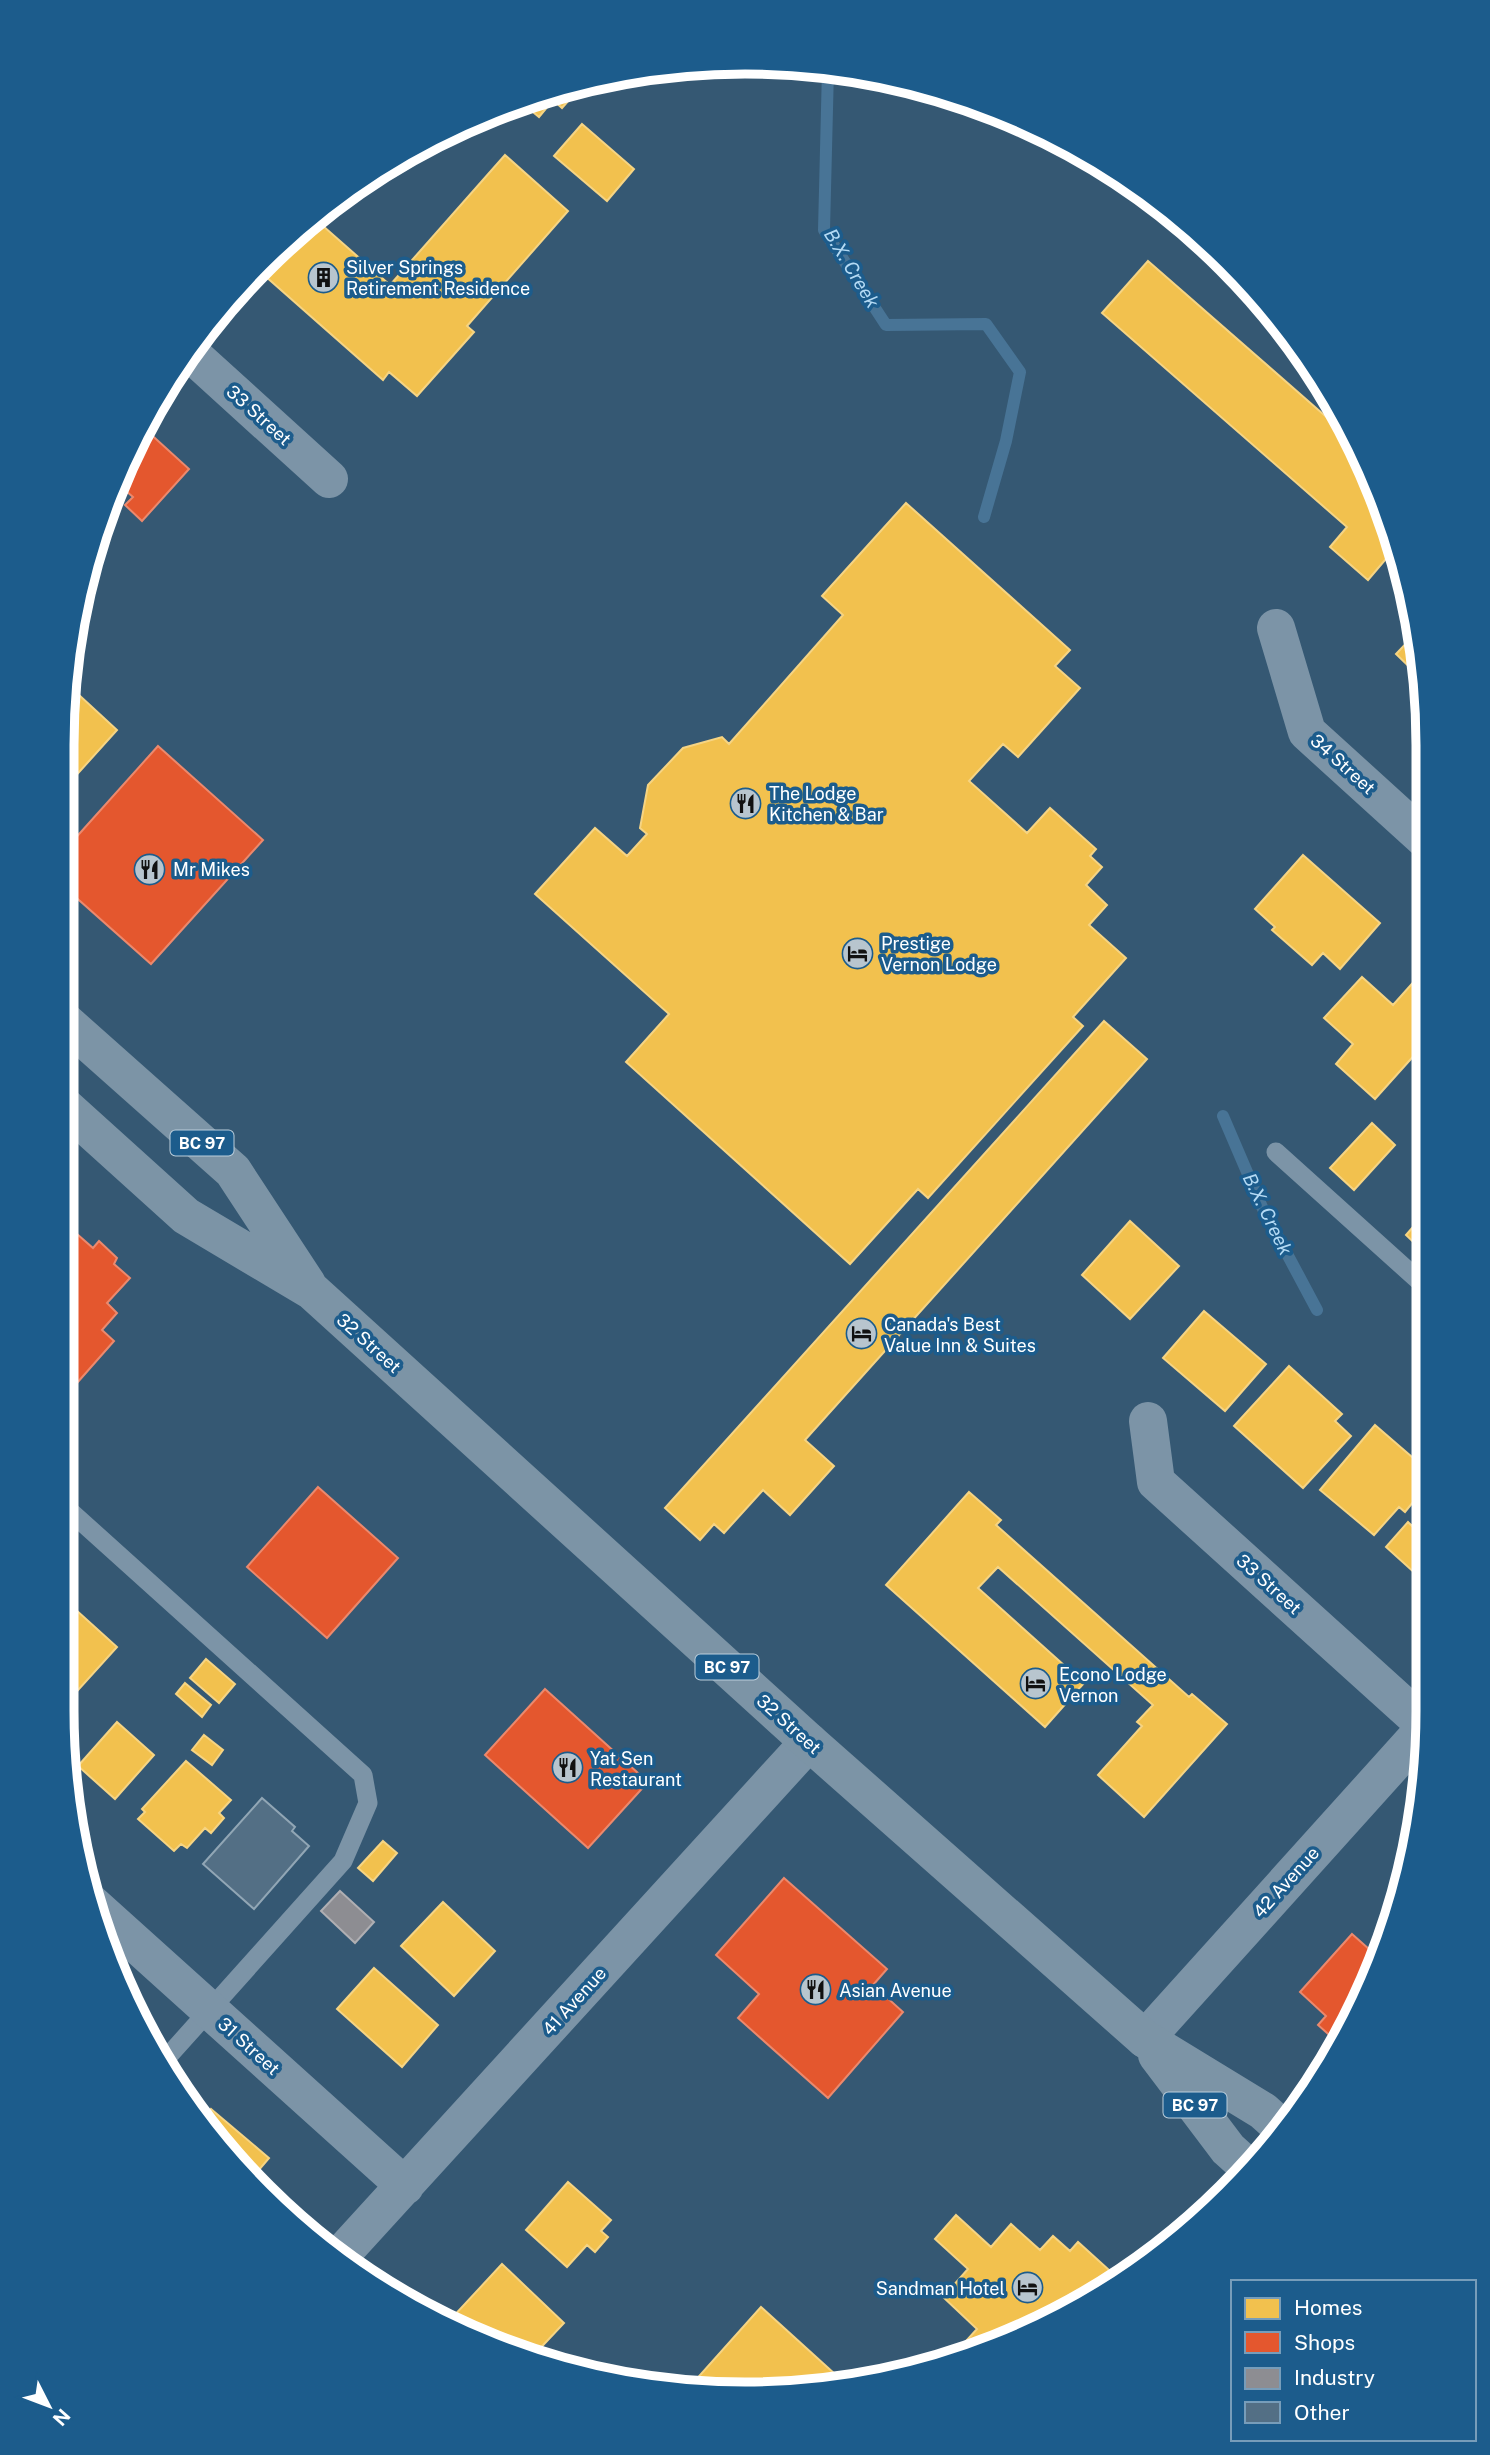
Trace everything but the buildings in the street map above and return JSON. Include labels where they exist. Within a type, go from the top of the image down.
[{"type":"highway","name":"32 Street","points":[[74,1030],[233,1171],[312,1292]]},
{"type":"highway","name":"32 Street","points":[[74,1115],[186,1216],[312,1292],[809,1742],[1145,2039],[1263,2110],[1276,2122]]},
{"type":"highway","name":"32 Street","points":[[1145,2039],[1228,2149],[1242,2162]]},
{"type":"street","name":"33 Street","points":[[196,359],[329,479]]},
{"type":"street","name":"34 Street","points":[[1276,628],[1307,732],[1416,831]]},
{"type":"street","name":"33 Street","points":[[1148,1421],[1156,1482],[1416,1716]]},
{"type":"street","name":"42 Avenue","points":[[1145,2039],[1415,1739]]},
{"type":"street","name":"41 Avenue","points":[[346,2250],[809,1742]]},
{"type":"street","name":"31 Street","points":[[106,1917],[405,2186]]},
{"type":"lane","points":[[1276,1152],[1416,1278]]},
{"type":"lane","points":[[74,1515],[363,1775],[368,1803],[343,1861],[169,2055]]},
{"type":"waterway","name":"B.X. Creek","points":[[828,79],[824,230],[886,325],[986,324],[1020,372],[1006,441],[984,517]]},
{"type":"waterway","name":"B.X. Creek","points":[[1223,1116],[1262,1207],[1317,1310]]},
{"type":"place","name":"Silver Springs Retirement Residence","points":[[323,277]]},
{"type":"place","name":"The Lodge Kitchen & Bar","points":[[746,803]]},
{"type":"place","name":"Mr Mikes","points":[[150,869]]},
{"type":"place","name":"Prestige Vernon Lodge","points":[[858,953]]},
{"type":"place","name":"Canada's Best Value Inn & Suites","points":[[861,1334]]},
{"type":"place","name":"Econo Lodge Vernon","points":[[1036,1684]]},
{"type":"place","name":"Yat Sen Restaurant","points":[[567,1768]]},
{"type":"place","name":"Asian Avenue","points":[[816,1990]]},
{"type":"place","name":"Sandman Hotel","points":[[1028,2288]]}]
